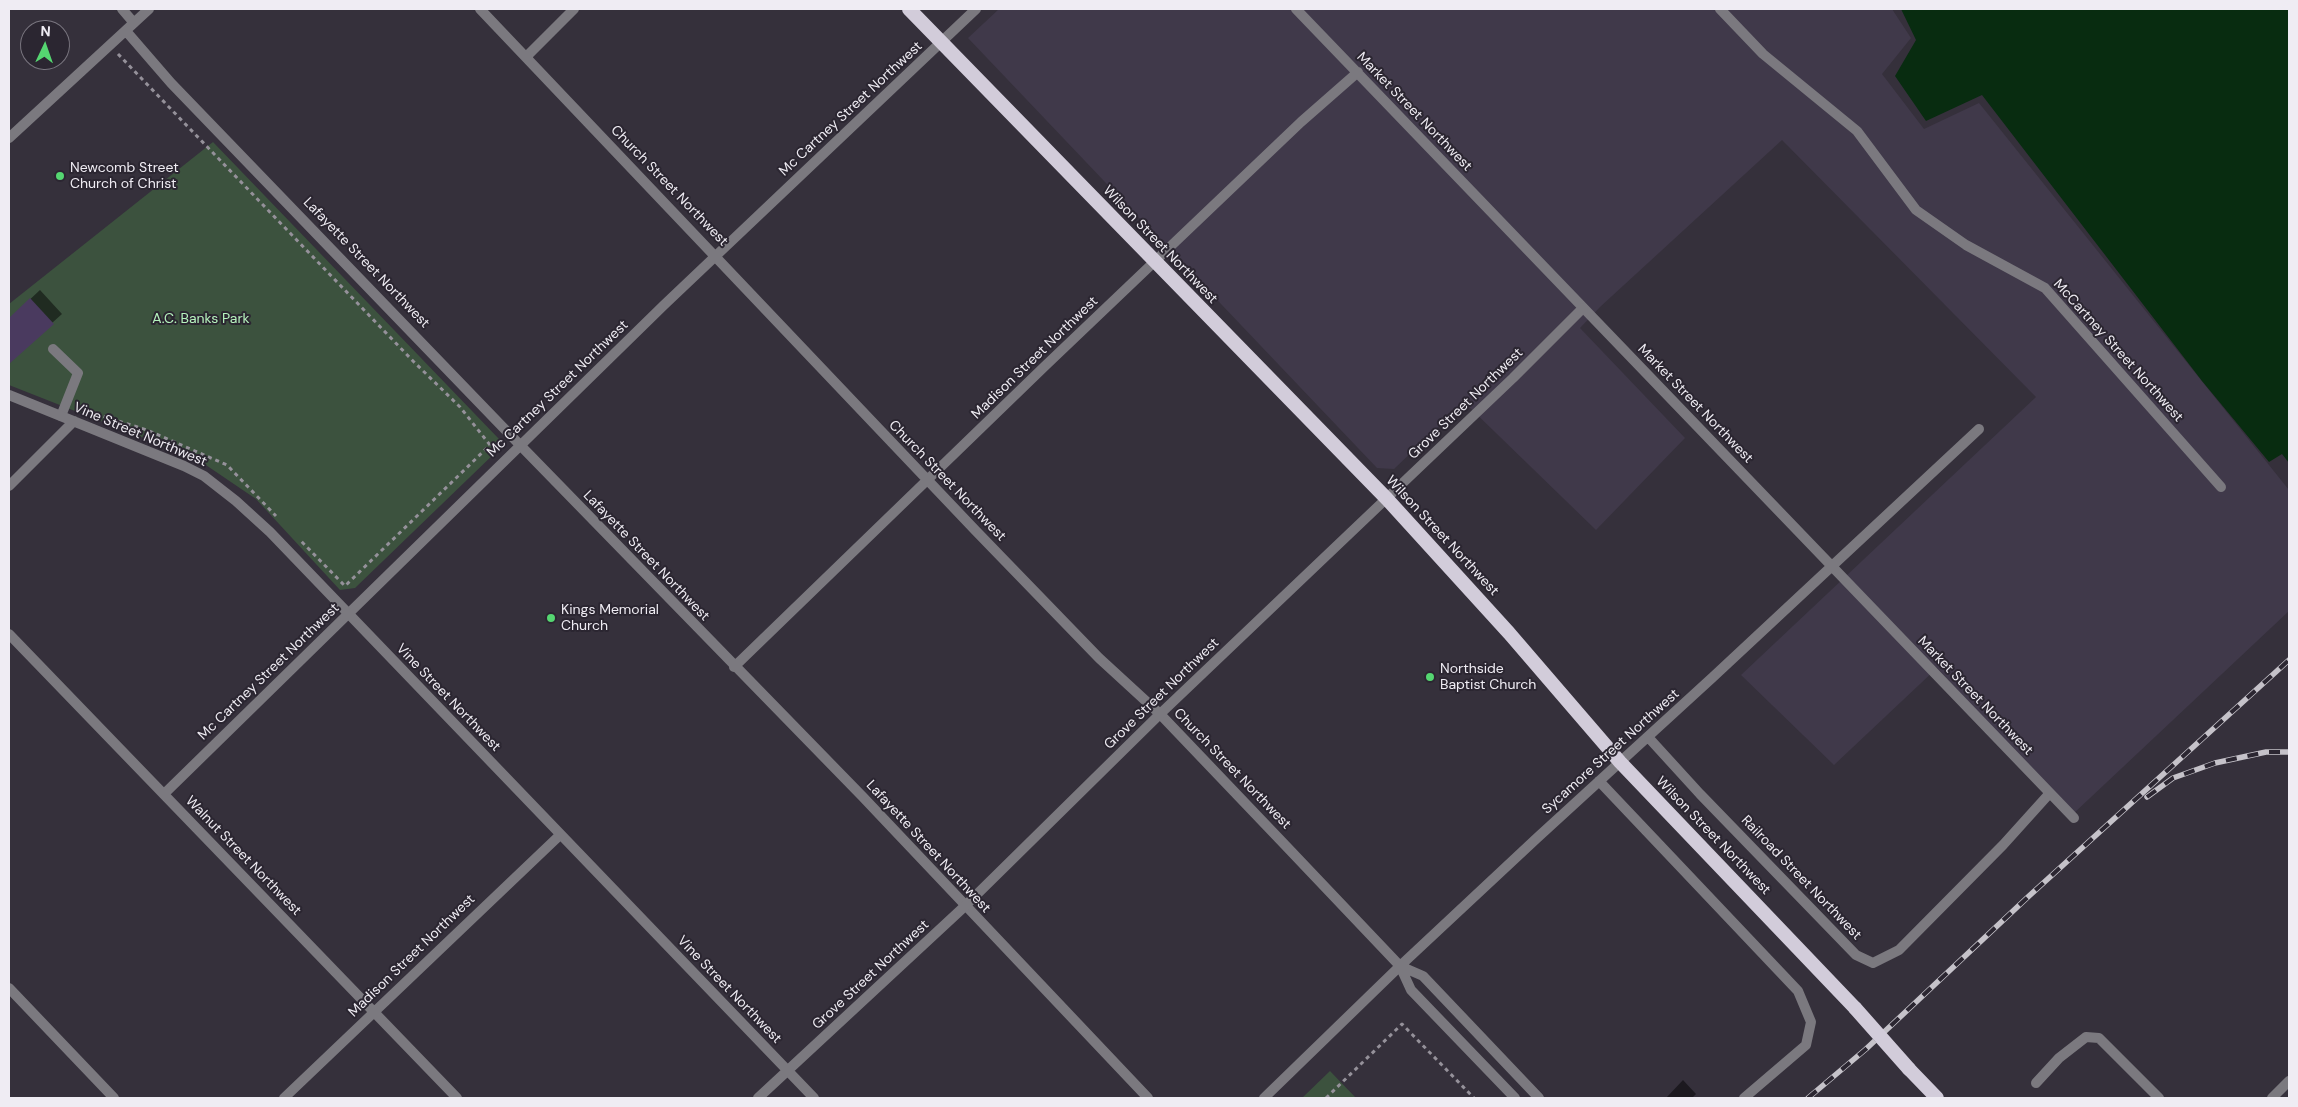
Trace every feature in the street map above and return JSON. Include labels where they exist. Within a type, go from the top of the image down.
[{"type":"highway","name":"Wilson Street Northwest","points":[[909,9],[1387,499],[1509,633],[1620,762],[1855,1008],[1938,1098]]},
{"type":"street","points":[[122,9],[134,23]]},
{"type":"street","points":[[9,138],[149,9]]},
{"type":"street","name":"Church Street Northwest","points":[[480,9],[1099,658],[1160,714],[1400,966],[1411,990],[1515,1098]]},
{"type":"street","points":[[526,56],[574,9]]},
{"type":"street","name":"Mc Cartney Street Northwest","points":[[164,794],[520,445],[838,138],[943,42],[976,9]]},
{"type":"street","name":"Market Street Northwest","points":[[1296,9],[2074,818]]},
{"type":"street","name":"McCartney Street Northwest","points":[[1720,9],[1763,54],[1857,131],[1916,210],[1966,245],[2045,288],[2221,487]]},
{"type":"street","name":"Lafayette Street Northwest","points":[[126,31],[171,83],[862,796],[1148,1098]]},
{"type":"street","name":"Madison Street Northwest","points":[[734,666],[1294,129],[1358,72]]},
{"type":"street","name":"Grove Street Northwest","points":[[758,1098],[965,906],[1160,714],[1387,499],[1583,308]]},
{"type":"street","points":[[53,349],[78,373],[61,416]]},
{"type":"street","name":"Vine Street Northwest","points":[[9,395],[184,466],[204,476],[236,501],[270,532],[814,1098]]},
{"type":"street","points":[[9,486],[74,421]]},
{"type":"street","name":"Sycamore Street Northwest","points":[[1264,1098],[1400,966],[1979,429]]},
{"type":"street","name":"Walnut Street Northwest","points":[[9,634],[458,1098]]},
{"type":"street","name":"Railroad Street Northwest","points":[[1648,737],[1700,794],[1856,955],[1873,963],[1899,950],[2003,845],[2049,794]]},
{"type":"street","points":[[1599,780],[1798,991],[1810,1022],[1806,1044],[1744,1098]]},
{"type":"street","name":"Madison Street Northwest","points":[[284,1098],[374,1010],[560,835]]},
{"type":"street","name":"Church Street Northwest","points":[[1400,966],[1422,976],[1539,1098]]},
{"type":"street","points":[[9,988],[114,1098]]},
{"type":"street","points":[[2036,1083],[2059,1058],[2086,1037],[2099,1038],[2159,1098]]},
{"type":"street","points":[[2272,1098],[2289,1081]]},
{"type":"path","points":[[110,46],[413,361],[460,407],[490,445],[345,586],[298,539]]},
{"type":"path","points":[[92,412],[147,430],[226,465],[279,519]]},
{"type":"path","points":[[1326,1098],[1402,1024],[1474,1098]]},
{"type":"shaded area","points":[[999,9],[1892,9],[1911,38],[1882,74],[1924,129],[1979,103],[2289,490],[2289,611],[2073,814],[1937,668],[1834,765],[1741,675],[2036,397],[1782,140],[1600,307],[1580,328],[1685,438],[1596,530],[1464,402],[1394,469],[1377,468],[968,38]]},
{"type":"shaded area","points":[[1901,9],[2289,9],[2289,463],[2282,454],[2269,462],[2202,381],[1982,95],[1926,121],[1895,76],[1916,40]]},
{"type":"green space","name":"A.C. Banks Park","points":[[213,142],[499,439],[498,450],[355,588],[340,590],[256,499],[197,459],[9,385],[9,304]]},
{"type":"green space","points":[[1330,1071],[1356,1098],[1302,1098]]},
{"type":"building","points":[[30,298],[54,324],[9,364],[9,318]]},
{"type":"railway","points":[[1808,1098],[1866,1049],[2029,896],[2289,660]]},
{"type":"railway","points":[[2147,797],[2173,778],[2215,763],[2266,752],[2289,752]]},
{"type":"place","name":"Newcomb Street Church of Christ","points":[[60,176]]},
{"type":"place","name":"Kings Memorial Church","points":[[551,618]]},
{"type":"place","name":"Northside Baptist Church","points":[[1430,677]]}]
